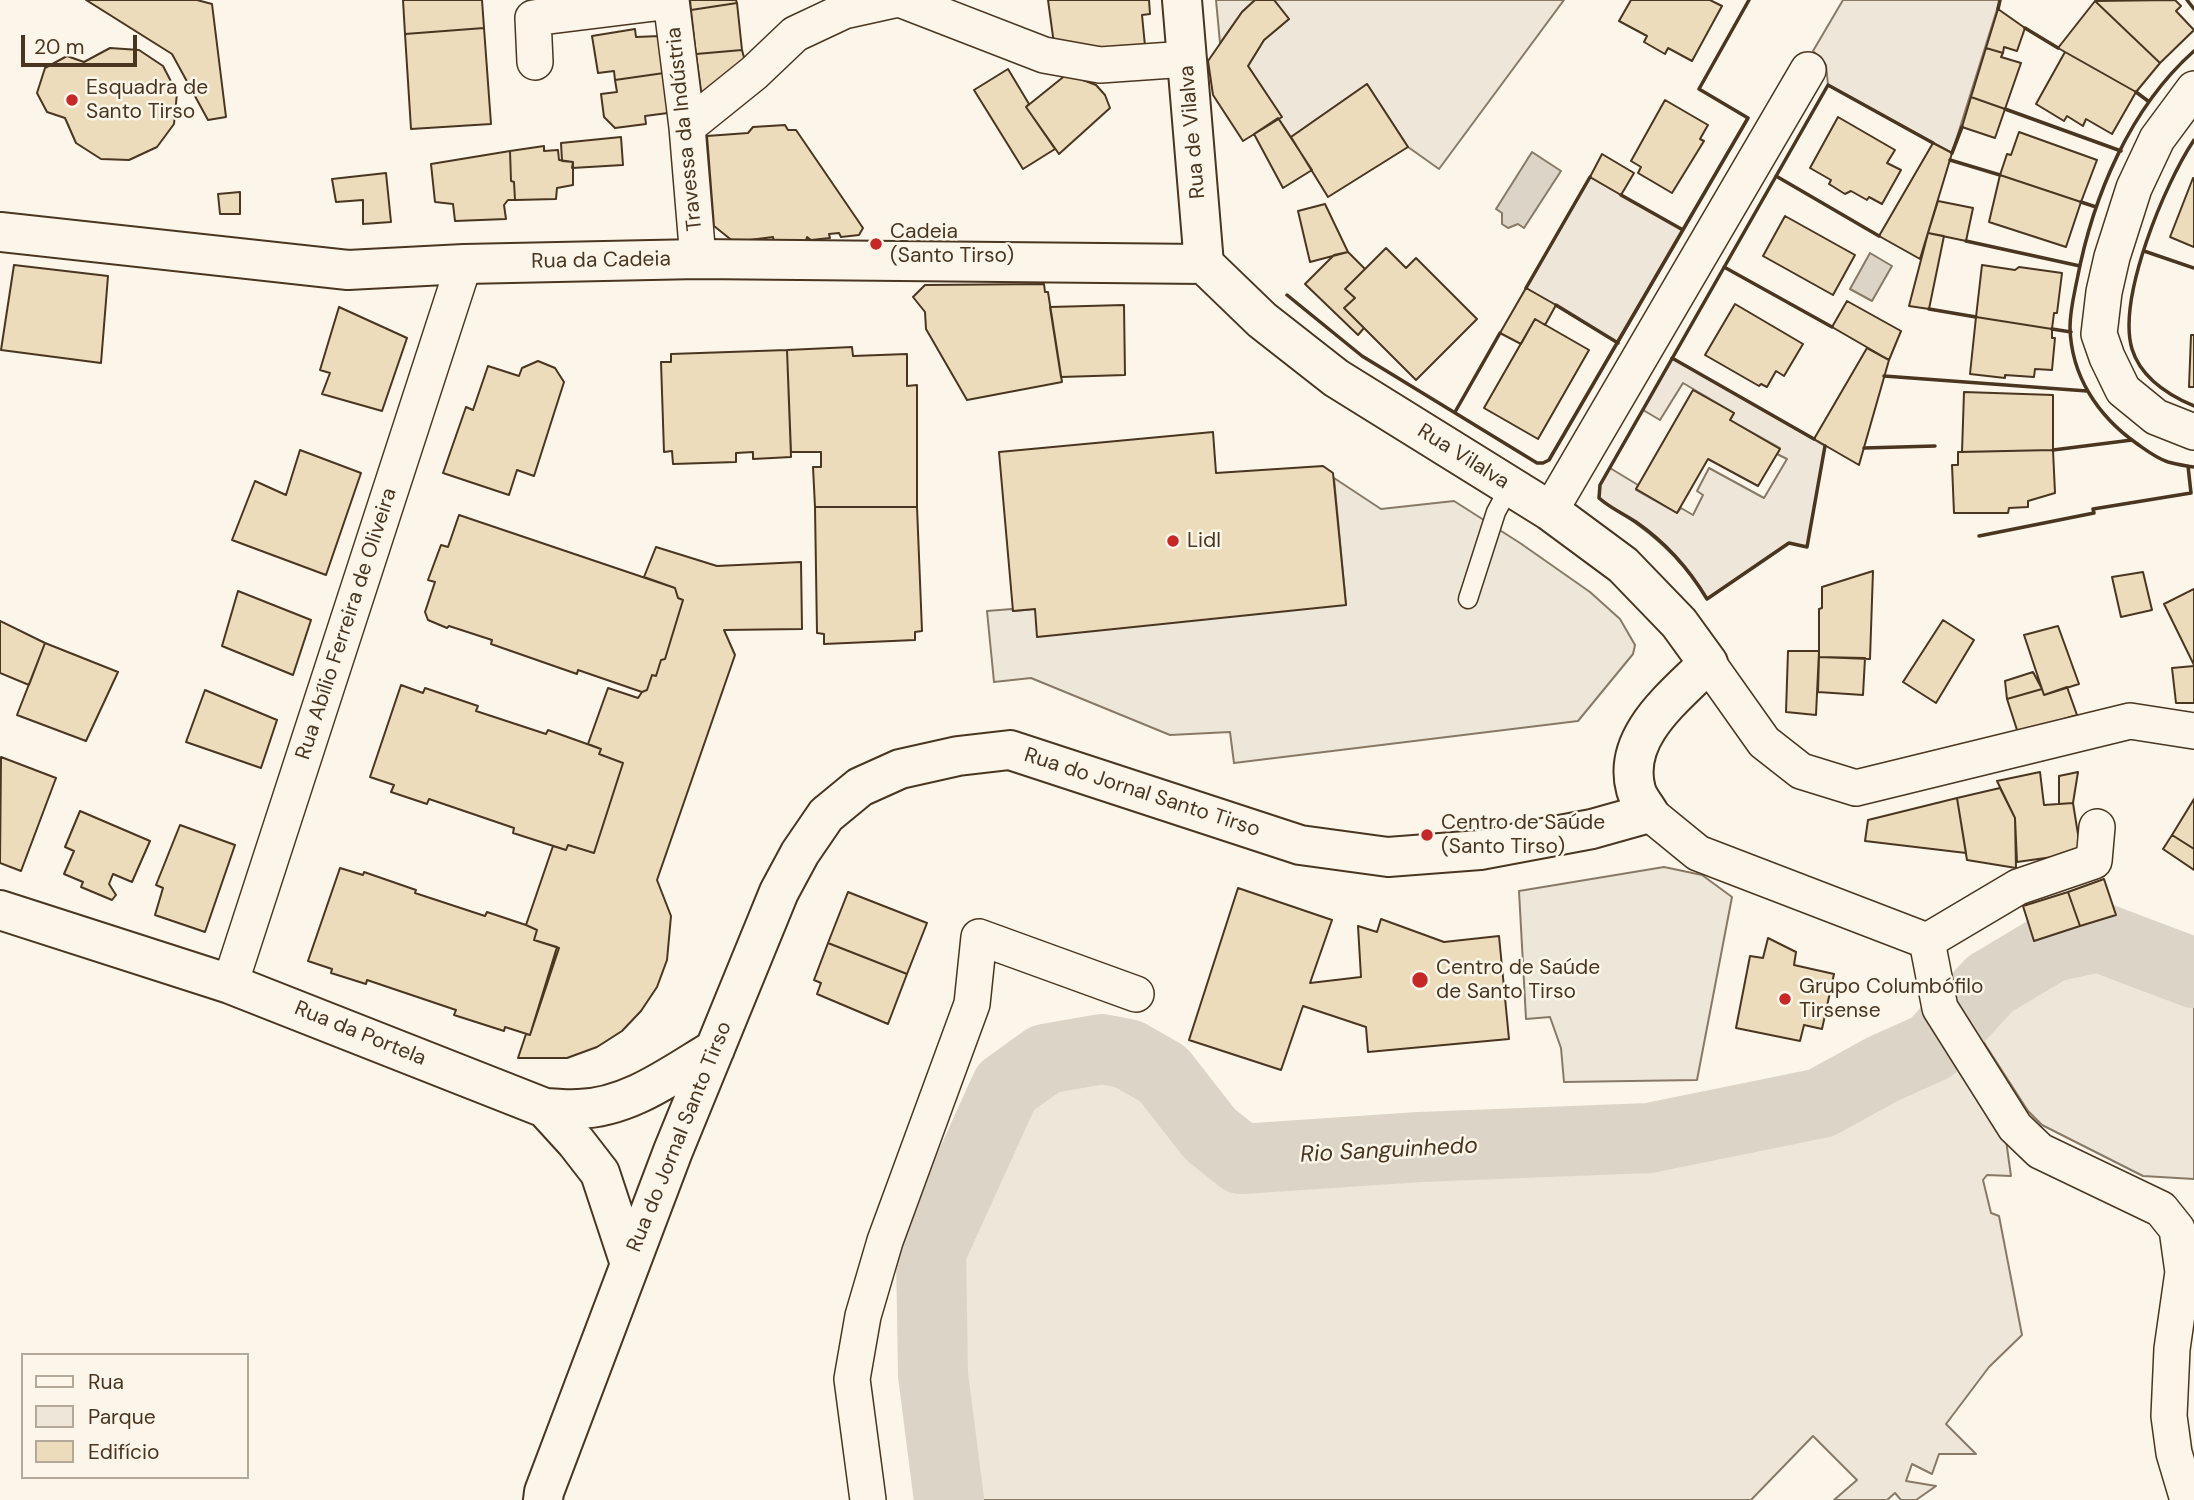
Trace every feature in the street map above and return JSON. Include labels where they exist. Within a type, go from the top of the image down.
[{"type":"street","points":[[535,62],[533,18],[671,0]]},
{"type":"street","name":"Travessa da Indústria","points":[[671,0],[687,127],[698,259]]},
{"type":"street","points":[[687,127],[754,73],[795,34],[844,11],[894,0]]},
{"type":"street","points":[[902,0],[1044,55],[1100,65],[1187,60]]},
{"type":"street","name":"Rua de Vilalva","points":[[1181,0],[1205,264]]},
{"type":"street","points":[[1550,511],[1808,70]]},
{"type":"street","points":[[2194,89],[2157,139],[2134,188],[2112,257],[2099,334],[2123,390],[2155,417],[2194,432]]},
{"type":"street","name":"Rua da Cadeia","points":[[0,232],[348,270],[464,264],[698,259],[1205,264]]},
{"type":"street","name":"Rua Abílio Ferreira de Oliveira","points":[[230,984],[464,264]]},
{"type":"street","name":"Rua Vilalva","points":[[1205,264],[1262,320],[1336,378],[1550,511],[1623,565],[1679,623],[1708,663]]},
{"type":"street","points":[[1927,941],[1698,853],[1649,813],[1636,790],[1633,758],[1650,722],[1708,663],[1764,742],[1801,771],[1856,788],[2130,721],[2194,731]]},
{"type":"street","name":"Rua do Jornal Santo Tirso","points":[[543,1500],[630,1264],[779,892],[800,853],[826,815],[860,787],[900,769],[958,756],[1010,750],[1300,845],[1388,857],[1480,850],[1592,829],[1649,813]]},
{"type":"street","points":[[1927,941],[2018,887],[2094,861],[2097,827]]},
{"type":"street","name":"Rua da Portela","points":[[0,910],[230,984],[545,1108],[600,1173],[630,1264]]},
{"type":"street","points":[[867,1500],[852,1379],[863,1316],[885,1241],[972,1004],[979,937],[1136,994]]},
{"type":"street","points":[[1927,941],[1949,1022],[2015,1127],[2040,1151],[2161,1209],[2177,1229],[2183,1272],[2172,1349],[2169,1416],[2174,1453],[2188,1500]]},
{"type":"street","points":[[545,1108],[580,1110],[615,1102],[642,1092],[715,1049]]},
{"type":"lane","points":[[1468,599],[1496,512],[1510,486]]},
{"type":"green space","points":[[1216,0],[1255,0],[1242,12],[1220,43]]},
{"type":"green space","points":[[1274,0],[1564,0],[1439,169],[1408,147],[1367,84],[1291,137],[1278,118],[1281,116],[1248,66],[1264,40],[1289,19]]},
{"type":"green space","points":[[1843,0],[2000,0],[1952,153],[1828,85],[1826,65],[1813,51]]},
{"type":"green space","points":[[1590,177],[1683,230],[1618,343],[1526,288]]},
{"type":"green space","points":[[1672,358],[1825,446],[1807,547],[1788,543],[1707,599],[1674,556],[1633,521],[1599,498],[1600,485],[1610,468],[1638,485],[1636,490],[1677,513],[1681,508],[1693,515],[1703,495],[1697,491],[1709,468],[1764,498],[1787,459],[1777,454],[1780,448],[1730,420],[1734,413],[1683,383],[1660,420],[1643,410]]},
{"type":"green space","points":[[2101,946],[2194,982],[2194,1179],[2143,1176],[2042,1125],[2028,1111],[1968,1018],[1995,991],[2051,957]]},
{"type":"green space","points":[[1946,1044],[2006,1140],[2011,1176],[1987,1175],[1983,1180],[1991,1213],[1999,1216],[2022,1335],[1989,1367],[1946,1424],[1976,1454],[1939,1454],[1932,1474],[1912,1464],[1906,1481],[1936,1486],[1916,1500],[1901,1500],[1895,1493],[1887,1500],[1834,1500],[1857,1480],[1813,1436],[1751,1500],[959,1500],[945,1377],[941,1251],[1004,1108],[1038,1072],[1090,1058],[1121,1059],[1155,1080],[1202,1139],[1237,1169],[1651,1147],[1824,1110],[1934,1055]]},
{"type":"shaded area","points":[[1532,152],[1561,171],[1524,228],[1518,224],[1508,228],[1502,224],[1502,213],[1496,209]]},
{"type":"shaded area","points":[[1870,253],[1892,266],[1872,301],[1850,289]]},
{"type":"shaded area","points":[[1334,478],[1381,509],[1454,501],[1590,592],[1620,619],[1635,645],[1633,654],[1578,721],[1234,763],[1230,732],[1170,735],[1031,678],[994,682],[987,611],[1346,605]]},
{"type":"shaded area","points":[[1664,867],[1702,875],[1732,897],[1697,1080],[1564,1082],[1561,1048],[1550,1017],[1526,1019],[1519,891]]},
{"type":"building","points":[[86,0],[197,0],[212,4],[226,117],[208,120],[172,54]]},
{"type":"building","points":[[403,0],[482,0],[484,28],[405,34]]},
{"type":"building","points":[[690,0],[736,0],[737,3],[691,10]]},
{"type":"building","points":[[1048,0],[1149,0],[1150,14],[1142,15],[1145,46],[1074,52],[1054,44]]},
{"type":"building","points":[[1255,0],[1274,0],[1289,19],[1264,40],[1248,66],[1282,117],[1243,141],[1213,95],[1208,61],[1242,12]]},
{"type":"building","points":[[1631,0],[1710,0],[1722,6],[1692,61],[1668,48],[1665,54],[1644,42],[1647,36],[1619,21]]},
{"type":"building","points":[[2175,0],[2181,6],[2176,11],[2194,30],[2160,63],[2095,1]]},
{"type":"building","points":[[2095,1],[2160,63],[2136,92],[2058,48]]},
{"type":"building","points":[[737,3],[742,50],[696,54],[691,10]]},
{"type":"building","points":[[1998,9],[2025,28],[2017,51],[2004,47],[2003,53],[1986,48]]},
{"type":"building","points":[[484,28],[491,124],[411,129],[405,34]]},
{"type":"building","points":[[635,29],[636,37],[660,36],[664,73],[615,80],[614,71],[598,73],[592,36]]},
{"type":"building","points":[[110,48],[139,50],[163,66],[177,93],[174,124],[157,147],[129,160],[101,159],[76,143],[65,118],[47,112],[37,93],[45,68],[67,56],[84,62]]},
{"type":"building","points":[[1986,48],[2003,53],[2001,57],[2021,63],[2005,109],[1971,97]]},
{"type":"building","points":[[742,50],[746,65],[702,98],[696,54]]},
{"type":"building","points":[[2065,52],[2136,92],[2112,134],[2086,119],[2083,126],[2067,116],[2064,121],[2036,104]]},
{"type":"building","points":[[1008,69],[1029,104],[1026,107],[1055,149],[1023,169],[974,90]]},
{"type":"building","points":[[664,73],[668,113],[645,116],[646,124],[615,128],[604,117],[601,94],[617,92],[615,80]]},
{"type":"building","points":[[1067,74],[1096,85],[1105,95],[1110,108],[1059,154],[1026,107]]},
{"type":"building","points":[[1367,84],[1408,147],[1328,197],[1291,137]]},
{"type":"building","points":[[1971,97],[2005,109],[1995,138],[1962,127]]},
{"type":"building","points":[[1665,100],[1708,125],[1700,139],[1704,141],[1672,193],[1638,173],[1641,167],[1631,161]]},
{"type":"building","points":[[1838,117],[1895,150],[1887,163],[1901,170],[1882,204],[1869,197],[1867,200],[1851,191],[1845,194],[1829,184],[1831,180],[1810,168]]},
{"type":"building","points":[[1278,118],[1312,170],[1283,188],[1254,134]]},
{"type":"building","points":[[785,125],[788,130],[796,130],[863,228],[859,235],[841,237],[839,233],[829,234],[830,238],[811,240],[807,237],[806,241],[774,244],[773,237],[734,242],[714,226],[707,136],[748,133],[753,127]]},
{"type":"building","points":[[2019,132],[2097,160],[2081,202],[2000,175]]},
{"type":"building","points":[[621,137],[623,165],[572,168],[573,162],[562,161],[561,143]]},
{"type":"building","points":[[1933,143],[1952,153],[1920,259],[1879,236]]},
{"type":"building","points":[[544,146],[544,151],[558,150],[559,160],[573,162],[573,185],[557,188],[556,199],[515,200],[510,151]]},
{"type":"building","points":[[510,151],[515,200],[508,200],[504,205],[506,219],[455,221],[453,204],[435,202],[431,164]]},
{"type":"building","points":[[1602,154],[1634,173],[1621,195],[1590,177]]},
{"type":"building","points":[[386,173],[391,222],[363,224],[363,200],[336,202],[332,179]]},
{"type":"building","points":[[2000,175],[2081,202],[2066,247],[1989,222]]},
{"type":"building","points":[[2194,179],[2194,247],[2170,237]]},
{"type":"building","points":[[240,192],[240,214],[220,214],[218,194]]},
{"type":"building","points":[[1938,201],[1973,208],[1966,241],[1928,233]]},
{"type":"building","points":[[1325,204],[1348,252],[1310,262],[1298,211]]},
{"type":"building","points":[[1785,216],[1855,255],[1833,295],[1763,256]]},
{"type":"building","points":[[1928,233],[1944,236],[1929,309],[1909,306]]},
{"type":"building","points":[[1386,248],[1406,268],[1416,258],[1477,319],[1416,380],[1344,308],[1355,298],[1345,289]]},
{"type":"building","points":[[1348,252],[1365,269],[1345,289],[1355,298],[1344,308],[1364,328],[1358,335],[1305,284],[1334,255]]},
{"type":"building","points":[[14,265],[108,276],[101,363],[1,350]]},
{"type":"building","points":[[1982,265],[2062,273],[2057,313],[2054,313],[2052,329],[1976,317]]},
{"type":"building","points":[[1044,284],[1045,292],[1048,292],[1062,382],[967,400],[926,329],[925,312],[913,297],[925,285]]},
{"type":"building","points":[[1526,288],[1556,305],[1545,325],[1535,319],[1521,344],[1500,333]]},
{"type":"building","points":[[1847,301],[1901,331],[1889,360],[1832,327]]},
{"type":"building","points":[[1735,304],[1803,344],[1784,376],[1776,371],[1767,387],[1761,384],[1759,386],[1705,355]]},
{"type":"building","points":[[1124,305],[1125,375],[1061,377],[1050,307]]},
{"type":"building","points":[[339,307],[407,338],[382,411],[322,394],[330,373],[320,370]]},
{"type":"building","points":[[1976,317],[2052,329],[2052,338],[2055,338],[2052,370],[2035,369],[2034,377],[2005,375],[2005,378],[1970,374]]},
{"type":"building","points":[[1535,319],[1589,350],[1538,439],[1484,408]]},
{"type":"building","points":[[2191,335],[2194,335],[2194,387],[2189,387]]},
{"type":"building","points":[[852,347],[853,356],[907,354],[907,386],[917,385],[917,507],[815,507],[813,467],[821,467],[821,452],[791,452],[787,350]]},
{"type":"building","points":[[1867,348],[1889,360],[1859,465],[1814,439]]},
{"type":"building","points":[[787,350],[791,457],[753,459],[753,452],[736,453],[736,462],[673,464],[672,451],[664,452],[661,362],[671,362],[671,354]]},
{"type":"building","points":[[538,361],[555,368],[564,382],[534,476],[517,470],[509,495],[443,473],[466,407],[473,410],[488,366],[519,376],[522,368]]},
{"type":"building","points":[[1693,390],[1734,413],[1730,420],[1780,449],[1758,486],[1708,459],[1677,513],[1636,489]]},
{"type":"building","points":[[1964,392],[2053,395],[2053,450],[1962,452]]},
{"type":"building","name":"Lidl","points":[[1213,432],[1216,473],[1323,466],[1333,473],[1346,605],[1037,637],[1035,609],[1013,611],[999,452]]},
{"type":"building","points":[[300,450],[361,473],[326,575],[232,540],[255,481],[286,495]]},
{"type":"building","points":[[2053,450],[2055,493],[2028,501],[2028,507],[2009,508],[2008,513],[1954,513],[1952,465],[1958,465],[1958,452]]},
{"type":"building","points":[[815,507],[917,507],[922,631],[915,632],[915,640],[824,644],[824,634],[817,633]]},
{"type":"building","points":[[459,515],[675,588],[678,598],[683,600],[665,659],[661,660],[656,676],[652,675],[647,690],[642,692],[578,670],[577,674],[491,644],[492,640],[428,620],[425,612],[435,582],[428,580],[441,545],[448,547]]},
{"type":"building","points":[[656,547],[717,566],[801,562],[802,629],[724,630],[735,655],[657,880],[671,916],[667,960],[657,987],[641,1011],[622,1031],[597,1047],[567,1058],[518,1058],[526,1034],[530,1035],[557,947],[534,940],[537,930],[526,925],[553,846],[566,850],[568,845],[594,853],[623,763],[599,754],[601,749],[588,744],[608,688],[638,698],[647,690],[652,675],[656,676],[661,660],[665,659],[683,600],[678,598],[675,588],[644,577]]},
{"type":"building","points":[[1873,571],[1870,659],[1819,657],[1822,587]]},
{"type":"building","points":[[2143,572],[2152,610],[2121,617],[2112,577]]},
{"type":"building","points":[[2194,589],[2194,665],[2164,604]]},
{"type":"building","points":[[238,591],[311,620],[293,675],[222,646]]},
{"type":"building","points":[[1943,620],[1974,640],[1936,703],[1903,682]]},
{"type":"building","points":[[0,621],[45,643],[29,685],[0,673]]},
{"type":"building","points":[[2058,626],[2079,684],[2044,695],[2024,635]]},
{"type":"building","points":[[45,643],[118,672],[86,741],[17,715]]},
{"type":"building","points":[[1788,651],[1819,651],[1816,715],[1786,712]]},
{"type":"building","points":[[1819,657],[1865,658],[1863,695],[1818,692]]},
{"type":"building","points":[[2194,666],[2194,703],[2176,703],[2172,668]]},
{"type":"building","points":[[2033,672],[2042,689],[2007,699],[2005,681]]},
{"type":"building","points":[[401,685],[423,693],[425,688],[478,706],[476,711],[546,734],[548,730],[601,749],[599,754],[623,763],[594,853],[568,845],[566,850],[513,833],[514,828],[429,799],[427,804],[391,792],[394,785],[370,777]]},
{"type":"building","points":[[2067,687],[2077,715],[2018,733],[2007,699],[2042,689],[2044,695]]},
{"type":"building","points":[[205,690],[277,720],[261,768],[186,742]]},
{"type":"building","points":[[1,757],[56,778],[21,871],[0,863]]},
{"type":"building","points":[[2040,772],[2044,805],[2073,803],[2081,853],[2017,862],[2015,818],[1997,781]]},
{"type":"building","points":[[2078,772],[2073,803],[2059,804],[2059,776]]},
{"type":"building","points":[[2000,788],[2015,818],[2016,868],[1967,860],[1957,798]]},
{"type":"building","points":[[1957,798],[1966,853],[1865,841],[1868,820]]},
{"type":"building","points":[[2194,799],[2194,849],[2172,835]]},
{"type":"building","points":[[80,811],[150,841],[132,882],[113,874],[109,884],[116,895],[112,900],[81,887],[83,882],[64,874],[74,851],[65,847]]},
{"type":"building","points":[[180,825],[235,845],[205,932],[155,915],[163,888],[156,885]]},
{"type":"building","points":[[2172,835],[2194,849],[2194,870],[2163,849]]},
{"type":"building","points":[[340,868],[363,875],[364,872],[416,890],[415,893],[485,916],[487,912],[526,925],[537,930],[534,940],[559,948],[530,1035],[505,1027],[504,1031],[454,1015],[456,1010],[367,980],[366,984],[331,973],[332,969],[308,961]]},
{"type":"building","points":[[2104,879],[2116,915],[2080,926],[2068,892]]},
{"type":"building","name":"Centro de Saúde de Santo Tirso","points":[[1238,888],[1332,920],[1310,983],[1361,977],[1358,926],[1377,932],[1381,919],[1444,942],[1499,936],[1509,1039],[1368,1052],[1366,1027],[1303,1006],[1281,1070],[1189,1040]]},
{"type":"building","points":[[848,892],[927,923],[907,974],[828,943]]},
{"type":"building","points":[[2068,892],[2080,926],[2034,941],[2023,906]]},
{"type":"building","name":"Grupo Columbófilo Tirsense","points":[[1768,938],[1796,952],[1794,965],[1834,974],[1822,1029],[1804,1025],[1800,1041],[1736,1028],[1750,956],[1763,958]]},
{"type":"building","points":[[828,943],[907,974],[888,1024],[817,994],[821,983],[814,980]]},
{"type":"waterway","name":"Rio Sanguinhedo","points":[[949,1500],[933,1375],[931,1252],[1006,1087],[1045,1059],[1102,1049],[1128,1054],[1163,1074],[1210,1134],[1241,1159],[1420,1147],[1649,1138],[1821,1103],[1883,1069],[1932,1047],[1990,984],[2052,947],[2099,937],[2194,973]]},
{"type":"wall","points":[[1287,295],[1362,356],[1537,463],[1549,460],[1748,118],[1699,89],[1749,0]]},
{"type":"wall","points":[[1998,9],[2000,0]]},
{"type":"wall","points":[[2187,0],[2194,9]]},
{"type":"wall","points":[[2025,28],[2058,48]]},
{"type":"wall","points":[[2194,51],[2151,99],[2133,126],[2104,186],[2084,248],[2072,303],[2070,327],[2075,362],[2081,378],[2110,420],[2155,456],[2168,462],[2194,467]]},
{"type":"wall","points":[[1825,446],[1807,547],[1789,543],[1707,599],[1666,547],[1647,530],[1599,498],[1600,485],[1828,85],[1933,143]]},
{"type":"wall","points":[[2136,92],[2148,101]]},
{"type":"wall","points":[[2005,109],[2121,151]]},
{"type":"wall","points":[[1952,153],[1962,127]]},
{"type":"wall","points":[[2194,140],[2170,184],[2146,242],[2131,301],[2129,327],[2132,349],[2142,369],[2165,391],[2194,406]]},
{"type":"wall","points":[[1950,160],[2000,175]]},
{"type":"wall","points":[[1776,176],[1879,236]]},
{"type":"wall","points":[[1526,288],[1590,177]]},
{"type":"wall","points":[[1621,195],[1683,230]]},
{"type":"wall","points":[[2081,202],[2096,207]]},
{"type":"wall","points":[[1966,241],[2080,266]]},
{"type":"wall","points":[[2144,251],[2194,268]]},
{"type":"wall","points":[[1724,267],[1832,327]]},
{"type":"wall","points":[[1556,305],[1618,343]]},
{"type":"wall","points":[[1929,309],[1976,317]]},
{"type":"wall","points":[[2052,329],[2071,332]]},
{"type":"wall","points":[[1455,412],[1500,333]]},
{"type":"wall","points":[[1672,358],[1814,439]]},
{"type":"wall","points":[[1884,376],[2087,391]]},
{"type":"wall","points":[[2053,450],[2132,440]]},
{"type":"wall","points":[[1864,448],[1935,446]]},
{"type":"wall","points":[[1979,536],[2094,513],[2093,509],[2191,493],[2188,466]]},
{"type":"place","name":"Esquadra de Santo Tirso","points":[[72,100]]},
{"type":"place","name":"Cadeia (Santo Tirso)","points":[[876,244]]},
{"type":"place","name":"Lidl","points":[[1173,541]]},
{"type":"place","name":"Centro de Saúde (Santo Tirso)","points":[[1427,835]]},
{"type":"place","name":"Centro de Saúde de Santo Tirso","points":[[1420,980]]},
{"type":"place","name":"Grupo Columbófilo Tirsense","points":[[1785,999]]}]
